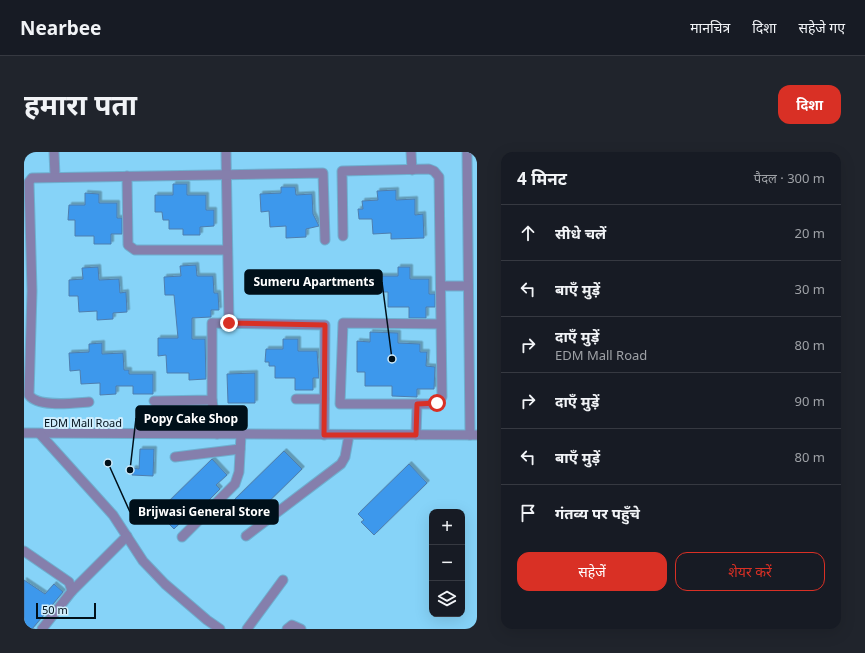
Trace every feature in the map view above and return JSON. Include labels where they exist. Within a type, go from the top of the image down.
[{"type":"street","points":[[54,152],[55,176]]},
{"type":"street","points":[[226,152],[229,323]]},
{"type":"street","points":[[411,152],[412,170]]},
{"type":"street","points":[[467,152],[468,286],[473,435]]},
{"type":"street","points":[[343,236],[342,171],[429,169],[434,171],[439,177],[442,397],[433,404],[340,404],[343,323],[441,324]]},
{"type":"street","points":[[89,402],[40,403],[29,396],[29,182],[32,178],[55,176],[323,173],[325,240]]},
{"type":"street","points":[[127,176],[128,244],[130,247],[135,250],[227,250]]},
{"type":"street","points":[[441,286],[468,286]]},
{"type":"street","points":[[217,434],[212,400],[212,323],[325,325],[324,435]]},
{"type":"street","points":[[296,399],[324,399]]},
{"type":"street","points":[[154,401],[212,400]]},
{"type":"street","points":[[416,435],[417,404]]},
{"type":"street","name":"EDM Mall Road","points":[[24,433],[473,435]]},
{"type":"street","points":[[40,434],[113,515],[143,561],[165,584],[207,620],[220,629]]},
{"type":"street","points":[[182,537],[235,484],[239,472],[241,434]]},
{"type":"street","points":[[246,536],[341,464],[345,457],[349,435]]},
{"type":"street","points":[[176,457],[240,449]]},
{"type":"street","points":[[42,629],[72,591],[127,536]]},
{"type":"street","points":[[24,551],[69,582],[72,591]]},
{"type":"street","points":[[247,629],[283,580]]},
{"type":"street","points":[[287,629],[292,625],[301,629]]},
{"type":"building","points":[[173,184],[187,184],[187,195],[206,195],[206,210],[214,210],[214,226],[200,227],[200,235],[183,235],[183,229],[169,229],[169,220],[163,220],[162,212],[155,212],[155,195],[173,195]]},
{"type":"building","points":[[281,187],[295,187],[296,195],[312,194],[313,214],[319,226],[306,229],[306,237],[286,238],[286,226],[270,227],[269,211],[261,212],[260,194],[281,193]]},
{"type":"building","points":[[396,190],[396,200],[415,199],[415,215],[423,214],[424,238],[391,239],[391,233],[373,234],[372,219],[359,219],[358,209],[363,209],[362,201],[378,200],[377,191]]},
{"type":"building","points":[[85,193],[99,194],[99,203],[117,203],[117,218],[122,218],[122,234],[111,234],[111,244],[94,244],[94,236],[75,236],[75,220],[68,220],[69,205],[85,205]]},
{"type":"building","points":[[196,265],[197,276],[213,276],[214,293],[218,293],[219,310],[211,310],[211,317],[192,318],[192,339],[205,339],[206,379],[189,380],[189,373],[167,373],[166,355],[158,356],[158,338],[178,338],[174,295],[165,295],[164,277],[181,276],[180,266]]},
{"type":"building","points":[[98,267],[99,280],[119,279],[120,293],[126,292],[127,312],[113,313],[113,319],[97,320],[97,311],[79,312],[78,296],[69,296],[69,280],[83,279],[82,268]]},
{"type":"building","points":[[398,267],[410,267],[410,279],[429,279],[429,294],[435,294],[435,307],[426,307],[426,318],[409,318],[409,307],[388,307],[388,292],[379,292],[380,276],[398,276]]},
{"type":"building","points":[[370,332],[398,333],[398,343],[420,344],[420,352],[427,352],[426,366],[435,367],[434,389],[417,389],[417,397],[392,396],[392,386],[365,386],[365,372],[357,372],[357,341],[370,342]]},
{"type":"building","points":[[283,339],[298,339],[298,351],[317,351],[319,378],[313,378],[313,390],[295,390],[295,378],[275,378],[275,366],[269,366],[269,362],[265,362],[266,349],[283,349]]},
{"type":"building","points":[[102,343],[102,354],[123,353],[124,370],[129,370],[129,374],[153,374],[153,394],[133,394],[133,386],[116,386],[116,394],[100,395],[100,383],[81,384],[80,370],[70,371],[69,353],[89,352],[89,344]]},
{"type":"building","points":[[255,373],[255,403],[228,403],[227,374]]},
{"type":"building","points":[[140,449],[154,449],[153,476],[132,475],[133,468],[139,469]]},
{"type":"building","points":[[284,451],[302,469],[249,521],[237,509],[239,506],[233,501]]},
{"type":"building","points":[[212,459],[227,475],[216,485],[220,489],[205,504],[202,501],[174,529],[163,518],[167,514],[161,509]]},
{"type":"building","points":[[409,464],[427,483],[374,535],[361,522],[364,520],[358,514]]},
{"type":"building","points":[[24,580],[45,594],[54,584],[63,592],[32,629],[24,629]]},
{"type":"place","name":"Sumeru Apartments","points":[[392,359]]},
{"type":"place","name":"Brijwasi General Store","points":[[108,463]]},
{"type":"place","name":"Popy Cake Shop","points":[[130,470]]},
{"type":"route","points":[[229,323],[306,323],[325,325],[324,435],[416,435],[417,404],[437,403]]}]
